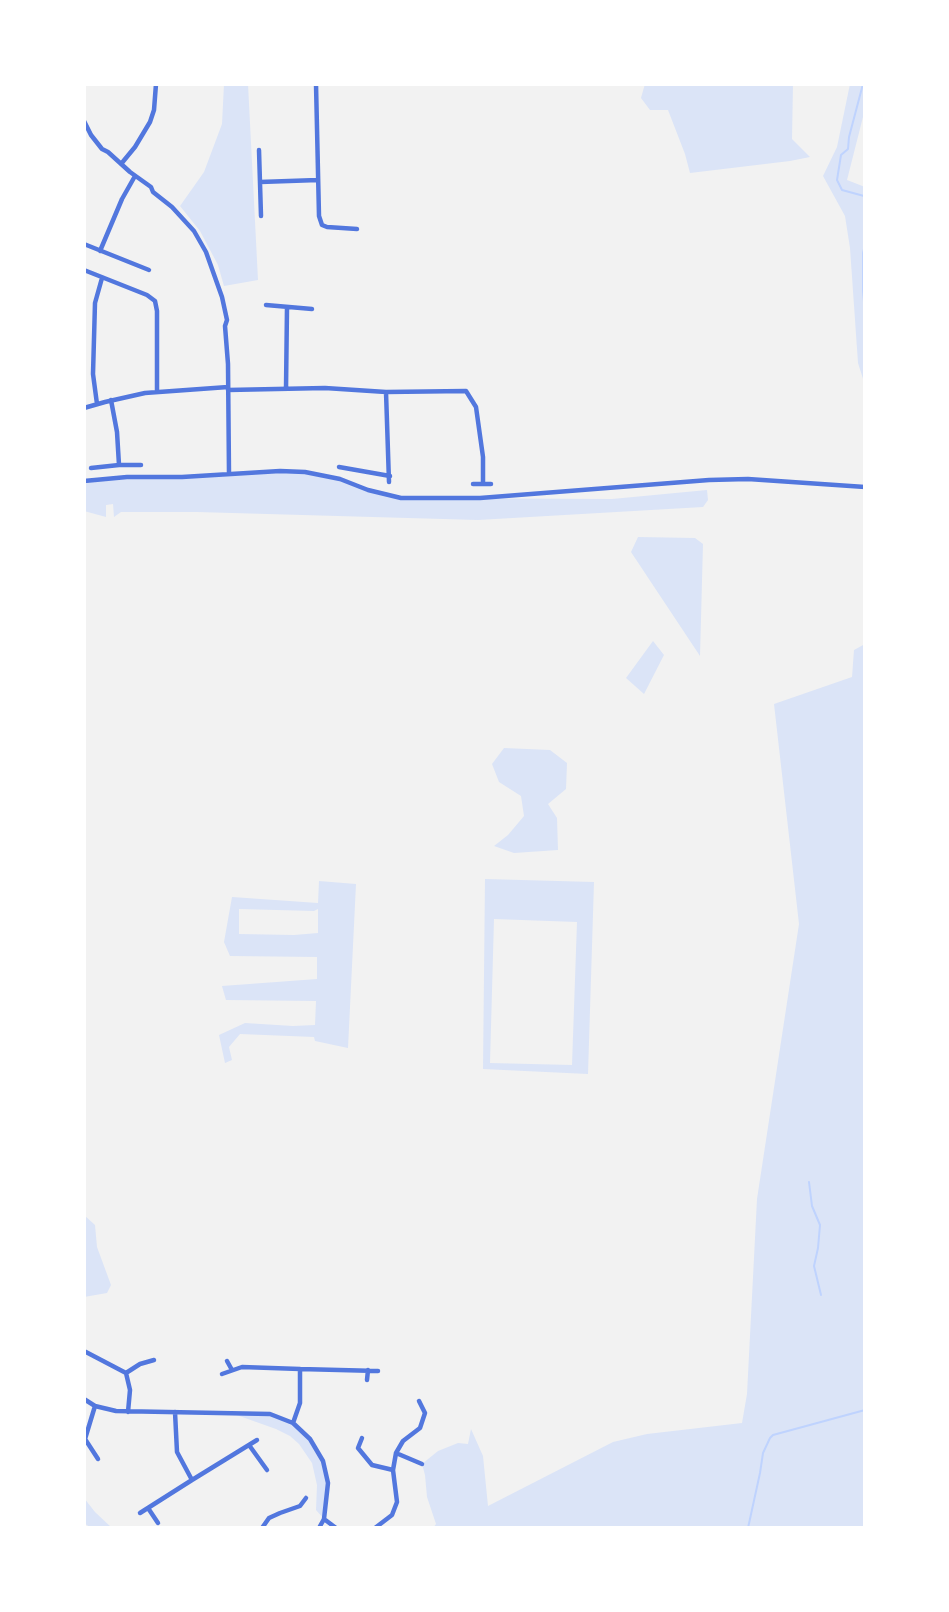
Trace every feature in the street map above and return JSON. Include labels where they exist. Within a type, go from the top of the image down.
[{"type":"street","points":[[121,164],[135,147],[150,122],[154,110],[156,84]]},
{"type":"street","points":[[316,84],[321,225],[357,229]]},
{"type":"street","points":[[84,121],[102,149],[151,187],[153,192],[186,221],[206,252],[222,297],[227,320],[225,326],[229,474]]},
{"type":"street","points":[[259,150],[261,216]]},
{"type":"street","points":[[100,251],[122,199],[135,176]]},
{"type":"street","points":[[260,182],[318,180]]},
{"type":"street","points":[[84,244],[150,270]]},
{"type":"street","points":[[84,270],[147,295],[154,301],[157,311],[157,392]]},
{"type":"street","points":[[97,404],[93,374],[94,303],[102,278]]},
{"type":"street","points":[[266,305],[312,309]]},
{"type":"street","points":[[286,389],[287,307]]},
{"type":"street","points":[[84,408],[111,400],[157,392],[228,388],[325,388],[386,392],[466,391],[476,407],[483,457],[483,484]]},
{"type":"street","points":[[386,392],[389,482]]},
{"type":"street","points":[[111,400],[117,432],[119,465]]},
{"type":"street","points":[[91,468],[141,465]]},
{"type":"street","points":[[339,467],[390,476]]},
{"type":"street","points":[[84,481],[128,477],[305,472],[340,479],[368,490],[401,498],[480,498],[748,479],[865,487]]},
{"type":"street","points":[[472,484],[491,484]]},
{"type":"street","points":[[84,1351],[126,1372]]},
{"type":"street","points":[[126,1372],[154,1360]]},
{"type":"street","points":[[227,1361],[232,1370]]},
{"type":"street","points":[[222,1374],[242,1367],[378,1371]]},
{"type":"street","points":[[293,1423],[300,1403],[300,1369]]},
{"type":"street","points":[[367,1380],[368,1370]]},
{"type":"street","points":[[126,1372],[130,1390],[128,1412]]},
{"type":"street","points":[[84,1400],[95,1406],[116,1411],[270,1414],[293,1423],[310,1438],[323,1461],[328,1483],[324,1519],[319,1528]]},
{"type":"street","points":[[375,1528],[392,1515],[397,1502],[393,1470],[396,1453],[404,1441],[420,1428],[425,1413],[419,1401]]},
{"type":"street","points":[[95,1406],[85,1439],[98,1460]]},
{"type":"street","points":[[425,1413],[432,1411]]},
{"type":"street","points":[[175,1412],[177,1452],[192,1480]]},
{"type":"street","points":[[352,1452],[358,1448],[362,1438]]},
{"type":"street","points":[[141,1513],[256,1440]]},
{"type":"street","points":[[249,1445],[267,1470]]},
{"type":"street","points":[[358,1448],[372,1465],[393,1470]]},
{"type":"street","points":[[396,1453],[422,1464]]},
{"type":"street","points":[[262,1528],[269,1518],[300,1506],[306,1498]]},
{"type":"street","points":[[300,1506],[306,1512]]},
{"type":"street","points":[[148,1508],[158,1522]]},
{"type":"street","points":[[324,1519],[336,1528]]},
{"type":"shaded area","points":[[224,84],[248,84],[258,280],[224,286],[218,265],[200,231],[180,206],[204,172],[222,124]]},
{"type":"shaded area","points":[[645,84],[793,84],[792,139],[810,157],[690,173],[668,110],[650,110],[641,98]]},
{"type":"shaded area","points":[[850,84],[865,84],[865,109],[847,180],[865,187],[865,385],[858,363],[850,248],[845,216],[823,176],[837,147]]},
{"type":"shaded area","points":[[305,472],[340,479],[401,498],[612,499],[707,490],[708,500],[703,507],[478,520],[197,512],[121,512],[114,517],[113,504],[106,505],[106,517],[84,511],[84,481]]},
{"type":"shaded area","points":[[638,537],[695,538],[703,544],[700,656],[631,552]]},
{"type":"shaded area","points":[[653,641],[664,655],[644,694],[626,678]]},
{"type":"shaded area","points":[[865,644],[865,1528],[433,1528],[436,1524],[427,1497],[422,1464],[438,1451],[458,1443],[468,1444],[471,1429],[483,1456],[488,1506],[613,1442],[647,1434],[742,1423],[747,1394],[757,1199],[799,924],[774,704],[852,677],[854,650]]},
{"type":"shaded area","points":[[504,748],[550,750],[567,763],[566,789],[548,804],[557,818],[558,850],[514,853],[494,846],[508,835],[524,816],[521,796],[499,782],[492,764]]},
{"type":"shaded area","points":[[485,879],[594,882],[588,1074],[483,1069]],"holes":[[[494,919],[577,922],[572,1065],[490,1063]]]},
{"type":"shaded area","points":[[319,881],[356,884],[348,1048],[315,1041],[314,1037],[240,1034],[229,1047],[232,1060],[225,1063],[219,1035],[245,1023],[315,1025],[316,1001],[226,1000],[222,986],[317,979],[317,957],[230,956],[224,942],[232,897],[318,903]],"holes":[[[239,909],[314,911],[318,909],[318,933],[239,934]]]},
{"type":"shaded area","points":[[84,1215],[95,1225],[97,1247],[111,1285],[107,1293],[84,1297]]},
{"type":"shaded area","points":[[231,1413],[270,1414],[293,1423],[310,1439],[323,1461],[328,1483],[324,1519],[316,1510],[317,1485],[312,1463],[299,1444],[276,1429]]},
{"type":"shaded area","points":[[84,1498],[112,1528],[91,1528],[84,1523]]},
{"type":"waterway","points":[[863,84],[848,149],[841,155],[837,180],[842,190],[864,196],[865,200]]},
{"type":"waterway","points":[[865,245],[863,253],[865,312]]},
{"type":"waterway","points":[[809,1182],[812,1206],[820,1225],[814,1266],[821,1295]]},
{"type":"waterway","points":[[748,1528],[763,1453],[770,1438],[773,1435],[865,1410]]}]
